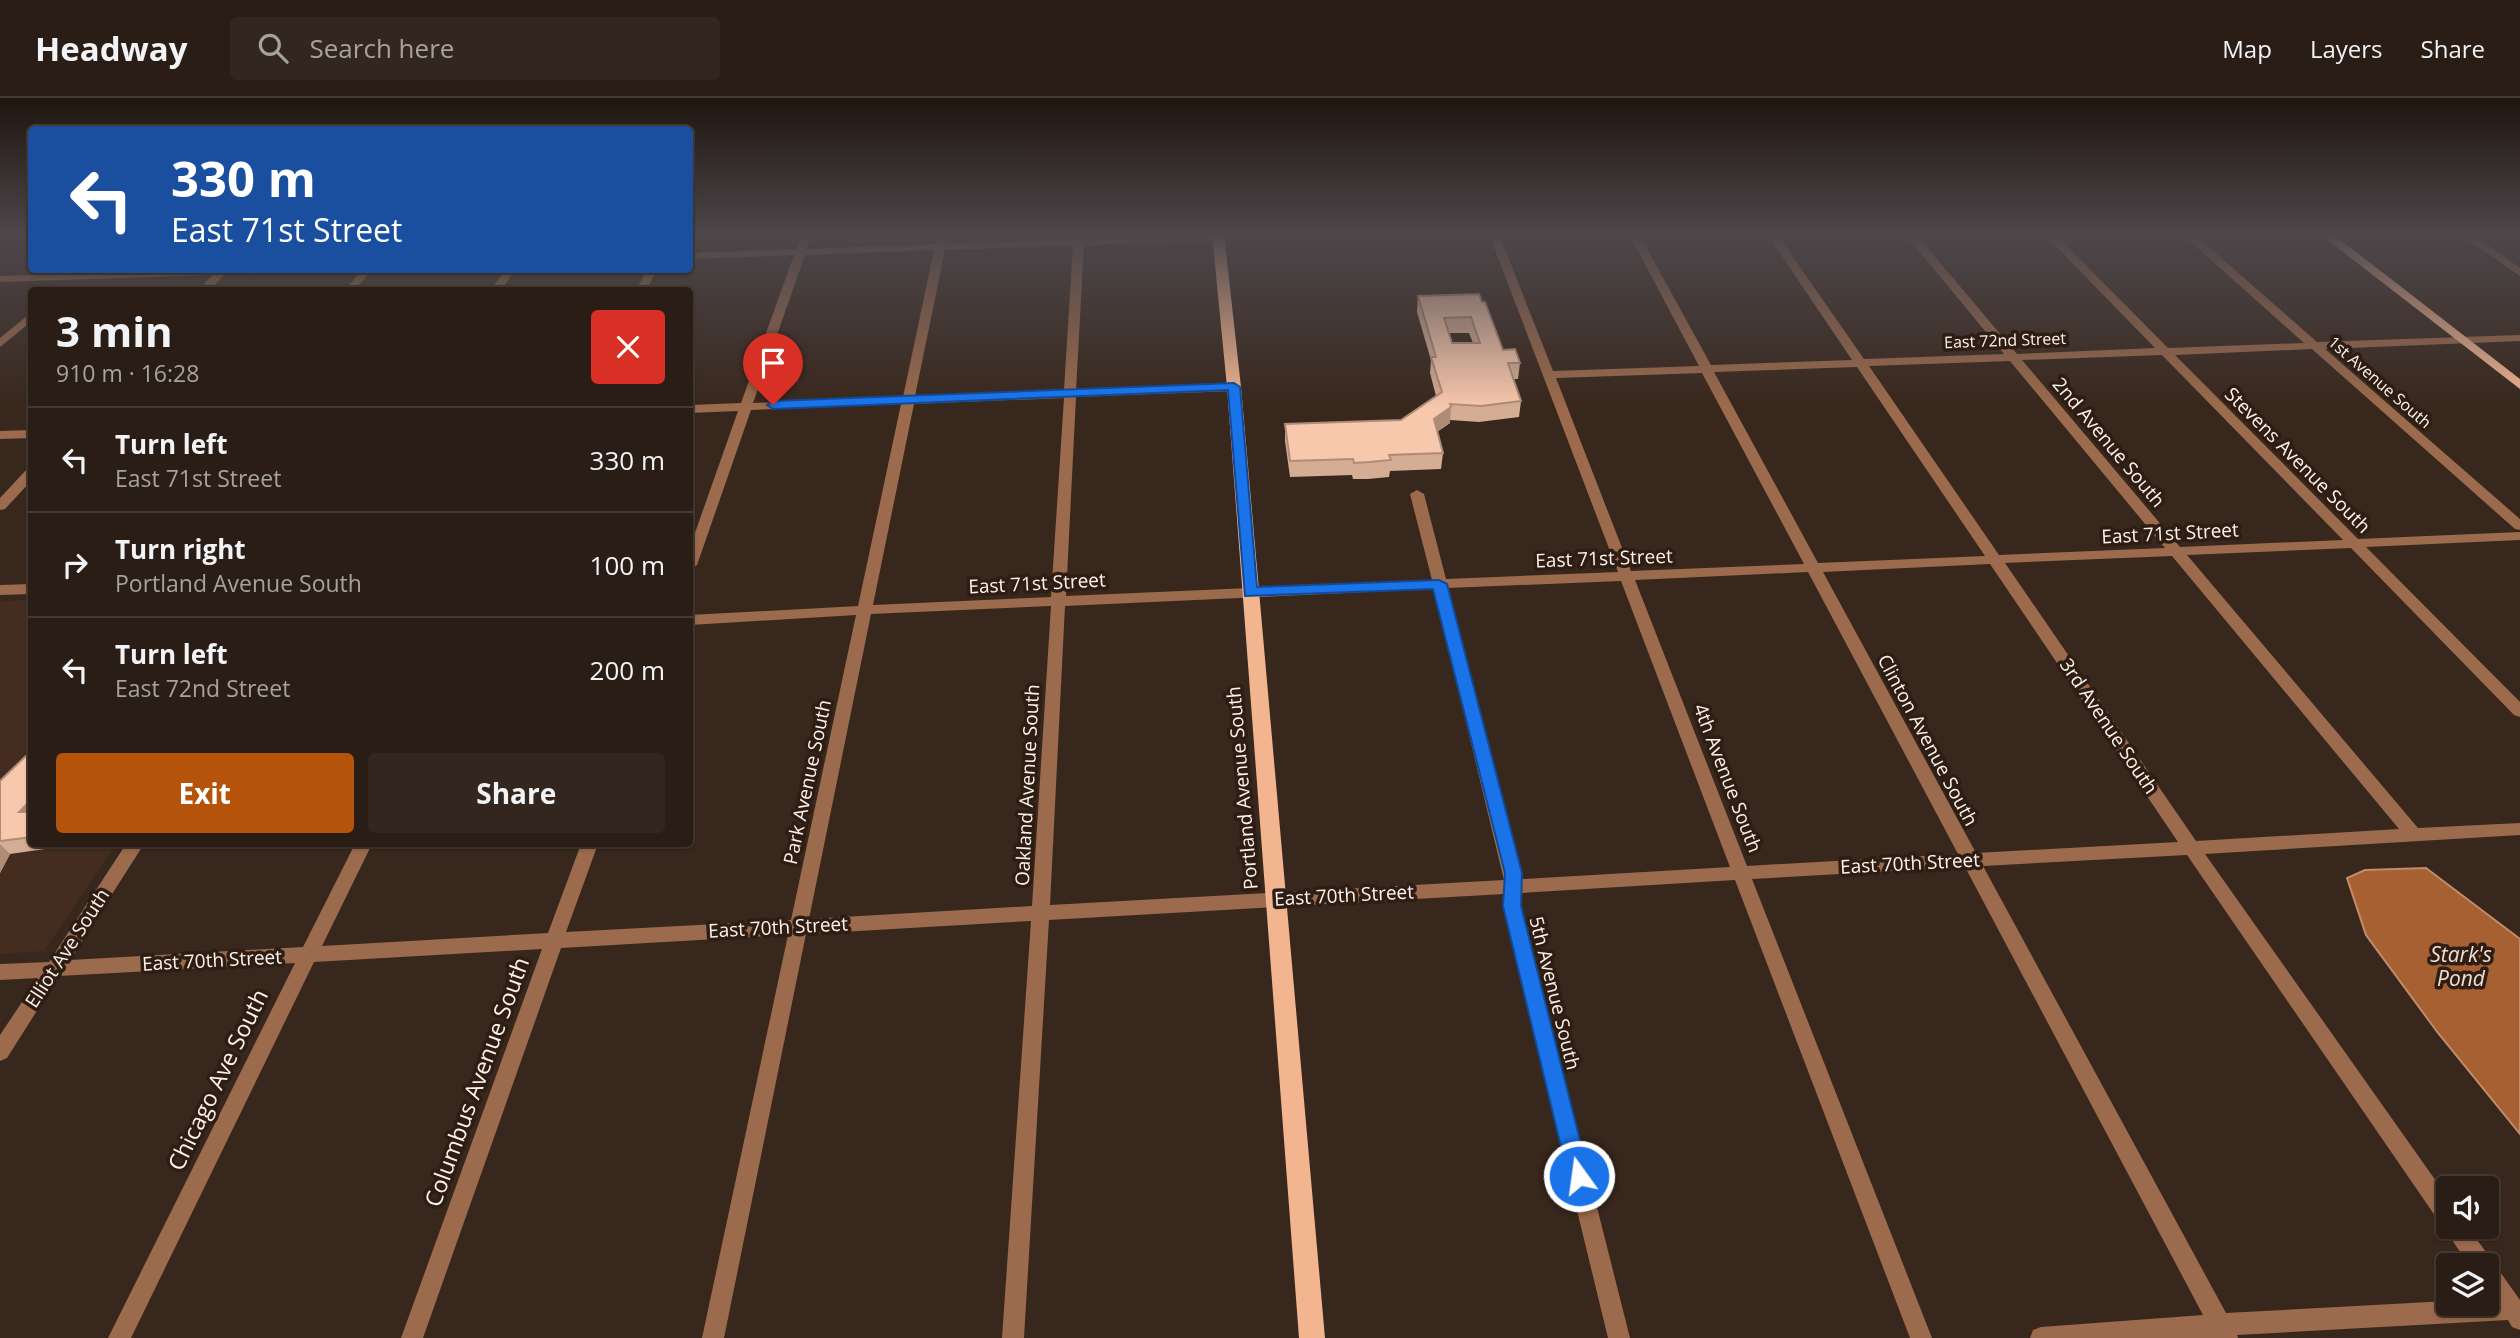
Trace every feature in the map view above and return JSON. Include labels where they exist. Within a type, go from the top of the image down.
[{"type":"main road","name":"Portland Avenue South","points":[[1224,292],[1312,1338]]},
{"type":"main road","points":[[2400,292],[2520,385]]},
{"type":"street","points":[[693,556],[787,292]]},
{"type":"street","name":"Park Avenue South","points":[[713,1338],[931,292]]},
{"type":"street","name":"Oakland Avenue South","points":[[1013,1338],[1041,911],[1076,292]]},
{"type":"street","name":"4th Avenue South","points":[[1517,292],[1921,1338]]},
{"type":"street","name":"Clinton Avenue South","points":[[1665,292],[2223,1331]]},
{"type":"street","name":"3rd Avenue South","points":[[1811,292],[2436,1199]]},
{"type":"street","name":"2nd Avenue South","points":[[1958,292],[2414,835]]},
{"type":"street","name":"Stevens Avenue South","points":[[2105,292],[2520,711]]},
{"type":"street","name":"1st Avenue South","points":[[2253,292],[2520,526]]},
{"type":"street","points":[[0,344],[28,319]]},
{"type":"street","name":"East 72nd Street","points":[[1549,375],[2520,338]]},
{"type":"street","points":[[693,408],[1234,387]]},
{"type":"street","points":[[0,435],[28,434]]},
{"type":"street","points":[[0,506],[28,476]]},
{"type":"street","name":"5th Avenue South","points":[[1417,494],[1514,873],[1512,906],[1619,1338]]},
{"type":"street","name":"East 71st Street","points":[[693,620],[1250,592],[2520,536]]},
{"type":"street","points":[[0,590],[28,589]]},
{"type":"street","name":"East 70th Street","points":[[0,972],[2520,829]]},
{"type":"street","name":"Elliot Ave South","points":[[0,1052],[133,847]]},
{"type":"street","name":"Chicago Ave South","points":[[119,1338],[361,847]]},
{"type":"street","name":"Columbus Avenue South","points":[[412,1338],[588,847]]},
{"type":"street","points":[[2499,1288],[2517,1314]]},
{"type":"street","points":[[2041,1338],[2223,1331],[2517,1314]]},
{"type":"shaded area","points":[[28,600],[28,847],[114,847],[44,951],[0,954],[0,601]]},
{"type":"water","name":"Stark's Pond","points":[[2426,868],[2520,939],[2520,1134],[2438,1033],[2366,935],[2347,878],[2365,870]]},
{"type":"building","points":[[1479,294],[1482,302],[1485,302],[1503,350],[1515,349],[1520,363],[1508,363],[1521,401],[1481,406],[1450,404],[1451,407],[1434,419],[1443,453],[1389,455],[1391,460],[1354,463],[1353,459],[1290,461],[1285,424],[1401,420],[1442,392],[1431,357],[1436,357],[1418,296]],"holes":[[[1471,317],[1480,343],[1452,343],[1444,318]]]},
{"type":"building","points":[[28,754],[28,803],[19,812],[28,812],[28,838],[0,841],[0,781]]},
{"type":"route","points":[[773,405],[1234,387],[1250,592],[1439,584],[1514,873],[1512,906],[1579,1176]]}]
